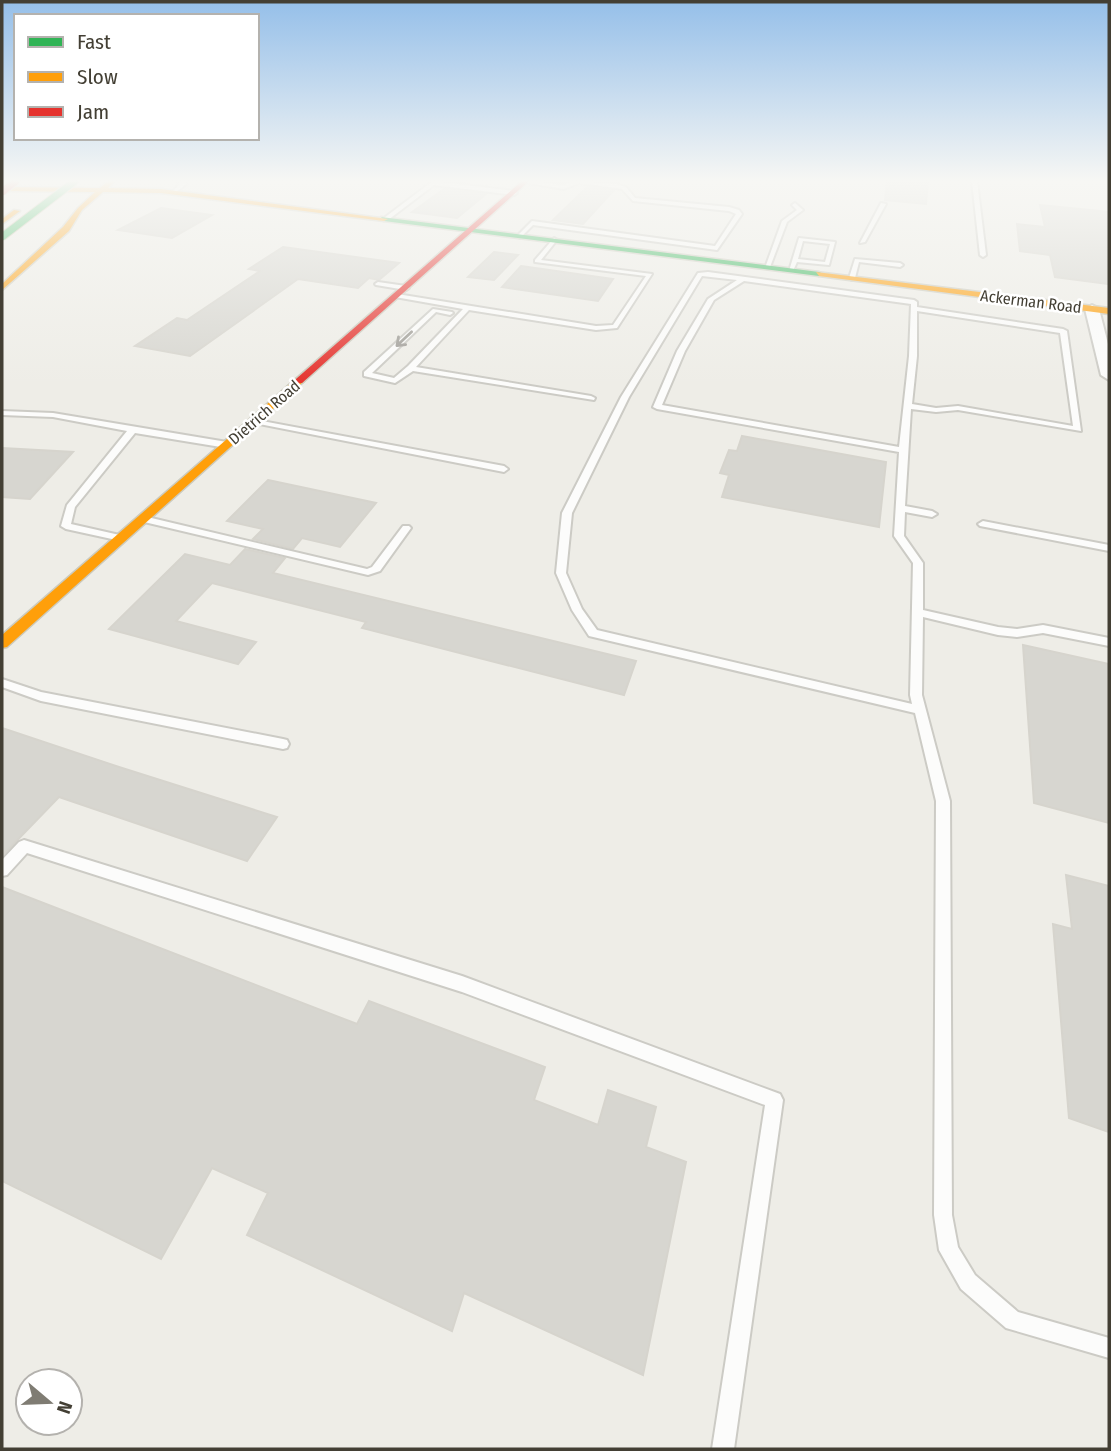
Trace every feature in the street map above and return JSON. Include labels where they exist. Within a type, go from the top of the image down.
[{"type":"main road","points":[[2,288],[45,249]]},
{"type":"main road","name":"Dietrich Road","points":[[2,643],[451,249]]},
{"type":"main road","name":"Ackerman Road","points":[[604,249],[738,273],[792,265],[852,278],[883,289],[1109,311]]},
{"type":"street","points":[[1092,309],[1109,375]]},
{"type":"lane","points":[[464,311],[411,368],[395,381],[367,374],[435,310],[464,311],[596,328],[615,327],[650,275],[537,261],[547,249]]},
{"type":"lane","points":[[766,267],[774,249]]},
{"type":"lane","points":[[798,249],[792,265],[827,264],[831,249]]},
{"type":"lane","points":[[982,249],[983,255]]},
{"type":"lane","points":[[852,278],[858,257],[900,265]]},
{"type":"lane","points":[[738,273],[706,306],[681,351],[657,407],[903,450]]},
{"type":"lane","points":[[920,710],[593,633],[577,610],[561,573],[567,513],[625,397],[700,274],[738,273],[883,289],[915,303],[899,536],[918,563],[916,695],[920,710],[943,801],[943,1215],[949,1250],[968,1282],[1013,1321],[1109,1348]]},
{"type":"lane","points":[[378,284],[464,311]]},
{"type":"lane","points":[[908,406],[936,410],[958,408],[1078,429],[1063,331],[915,309]]},
{"type":"lane","points":[[411,368],[590,398]]},
{"type":"lane","points":[[2,413],[53,415],[227,445]]},
{"type":"lane","points":[[254,421],[504,469]]},
{"type":"lane","points":[[121,538],[66,526],[70,507],[133,430]]},
{"type":"lane","points":[[900,508],[932,514]]},
{"type":"lane","points":[[143,519],[368,572],[376,569],[407,528]]},
{"type":"lane","points":[[983,524],[1109,548]]},
{"type":"lane","points":[[917,612],[1017,634],[1043,629],[1109,642]]},
{"type":"lane","points":[[2,683],[41,696],[283,744]]},
{"type":"lane","points":[[2,870],[24,846],[463,984],[774,1100],[723,1449]]},
{"type":"building","points":[[280,249],[399,263],[379,280],[369,278],[358,288],[298,279],[190,356],[135,346],[177,318],[187,320],[260,271],[249,269]]},
{"type":"building","points":[[1020,249],[1109,249],[1109,284],[1055,277],[1050,255],[1020,251]]},
{"type":"building","points":[[494,252],[518,255],[494,280],[468,277]]},
{"type":"building","points":[[521,266],[613,279],[598,301],[502,287]]},
{"type":"building","points":[[742,436],[886,462],[879,527],[722,497],[729,475],[720,473],[729,450],[737,451]]},
{"type":"building","points":[[2,448],[73,452],[30,499],[2,497]]},
{"type":"building","points":[[268,480],[376,503],[340,547],[302,538],[293,549],[253,539],[263,529],[227,521]]},
{"type":"building","points":[[245,549],[285,558],[273,573],[636,661],[624,695],[362,628],[366,622],[212,583],[176,621],[256,642],[238,664],[109,629],[185,554],[230,565]]},
{"type":"building","points":[[1023,645],[1109,664],[1109,823],[1034,803]]},
{"type":"building","points":[[2,728],[277,817],[247,861],[59,797],[2,856]]},
{"type":"building","points":[[1066,875],[1109,886],[1109,1132],[1069,1118],[1053,924],[1072,929]]},
{"type":"building","points":[[2,887],[357,1024],[369,1001],[545,1067],[534,1100],[598,1125],[608,1090],[656,1107],[646,1147],[686,1162],[643,1375],[464,1293],[452,1331],[247,1235],[268,1193],[212,1168],[161,1259],[2,1181]]},
{"type":"traffic: fast","points":[[619,249],[819,274]]},
{"type":"traffic: slow","points":[[2,288],[45,249]]},
{"type":"traffic: slow","points":[[819,274],[1109,311]]},
{"type":"traffic: slow","points":[[2,643],[299,381]]},
{"type":"traffic: jam","points":[[299,381],[449,249]]}]
